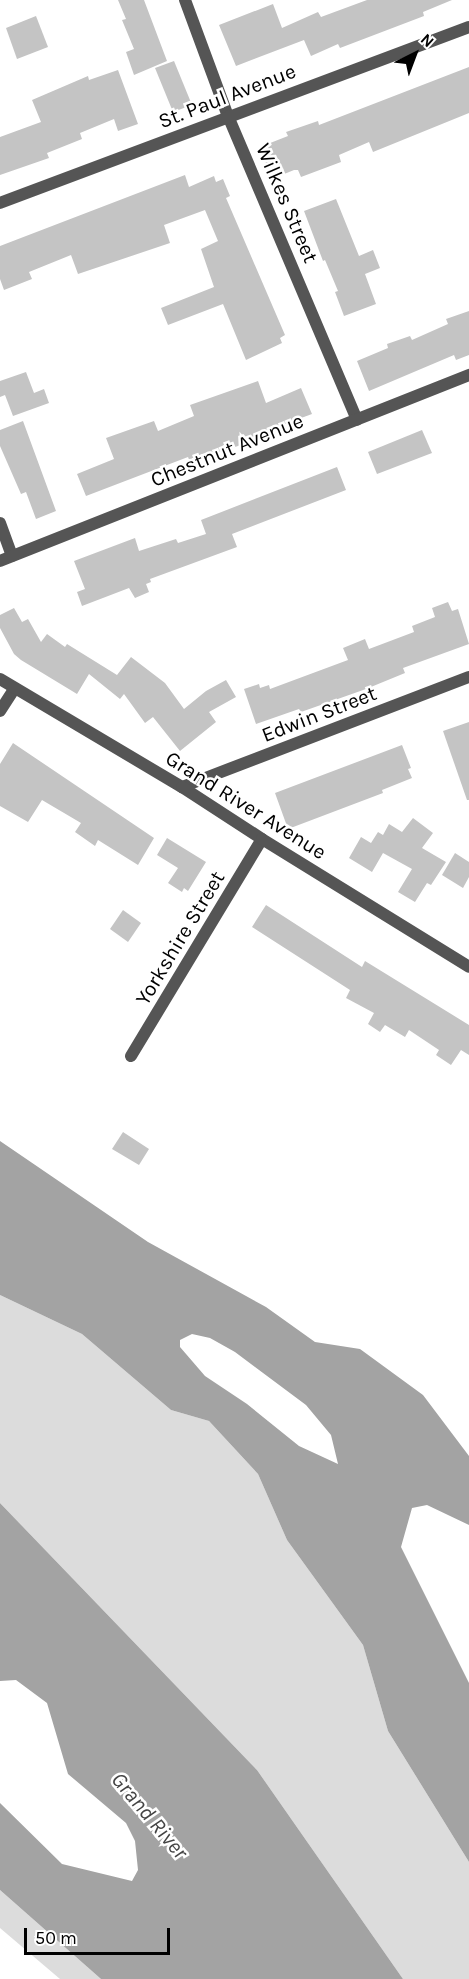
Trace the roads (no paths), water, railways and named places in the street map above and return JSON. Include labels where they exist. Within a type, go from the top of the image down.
[{"type":"street","name":"Wilkes Street","points":[[185,0],[228,116],[357,420]]},
{"type":"street","name":"St. Paul Avenue","points":[[0,203],[469,27]]},
{"type":"street","name":"Chestnut Avenue","points":[[0,561],[469,375]]},
{"type":"street","points":[[0,523],[12,556]]},
{"type":"street","name":"Edwin Street","points":[[182,786],[469,677]]},
{"type":"street","name":"Grand River Avenue","points":[[0,679],[182,786],[262,839],[469,967]]},
{"type":"street","points":[[0,711],[15,688]]},
{"type":"street","name":"Yorkshire Street","points":[[131,1056],[262,839]]},
{"type":"water","points":[[0,1141],[148,1242],[266,1307],[315,1342],[360,1349],[423,1395],[469,1456],[469,1525],[427,1505],[412,1508],[401,1547],[469,1683],[469,1862],[388,1731],[363,1645],[287,1540],[258,1474],[209,1421],[171,1410],[82,1334],[0,1295]],"holes":[[[192,1334],[210,1338],[235,1352],[306,1405],[331,1435],[338,1464],[299,1446],[247,1404],[205,1376],[180,1347],[180,1340]]]},
{"type":"water","name":"Grand River","points":[[0,1503],[257,1770],[403,1979],[101,1979],[0,1890],[0,1803],[62,1864],[132,1881],[138,1870],[135,1841],[126,1823],[68,1774],[47,1703],[16,1680],[0,1681]]}]
